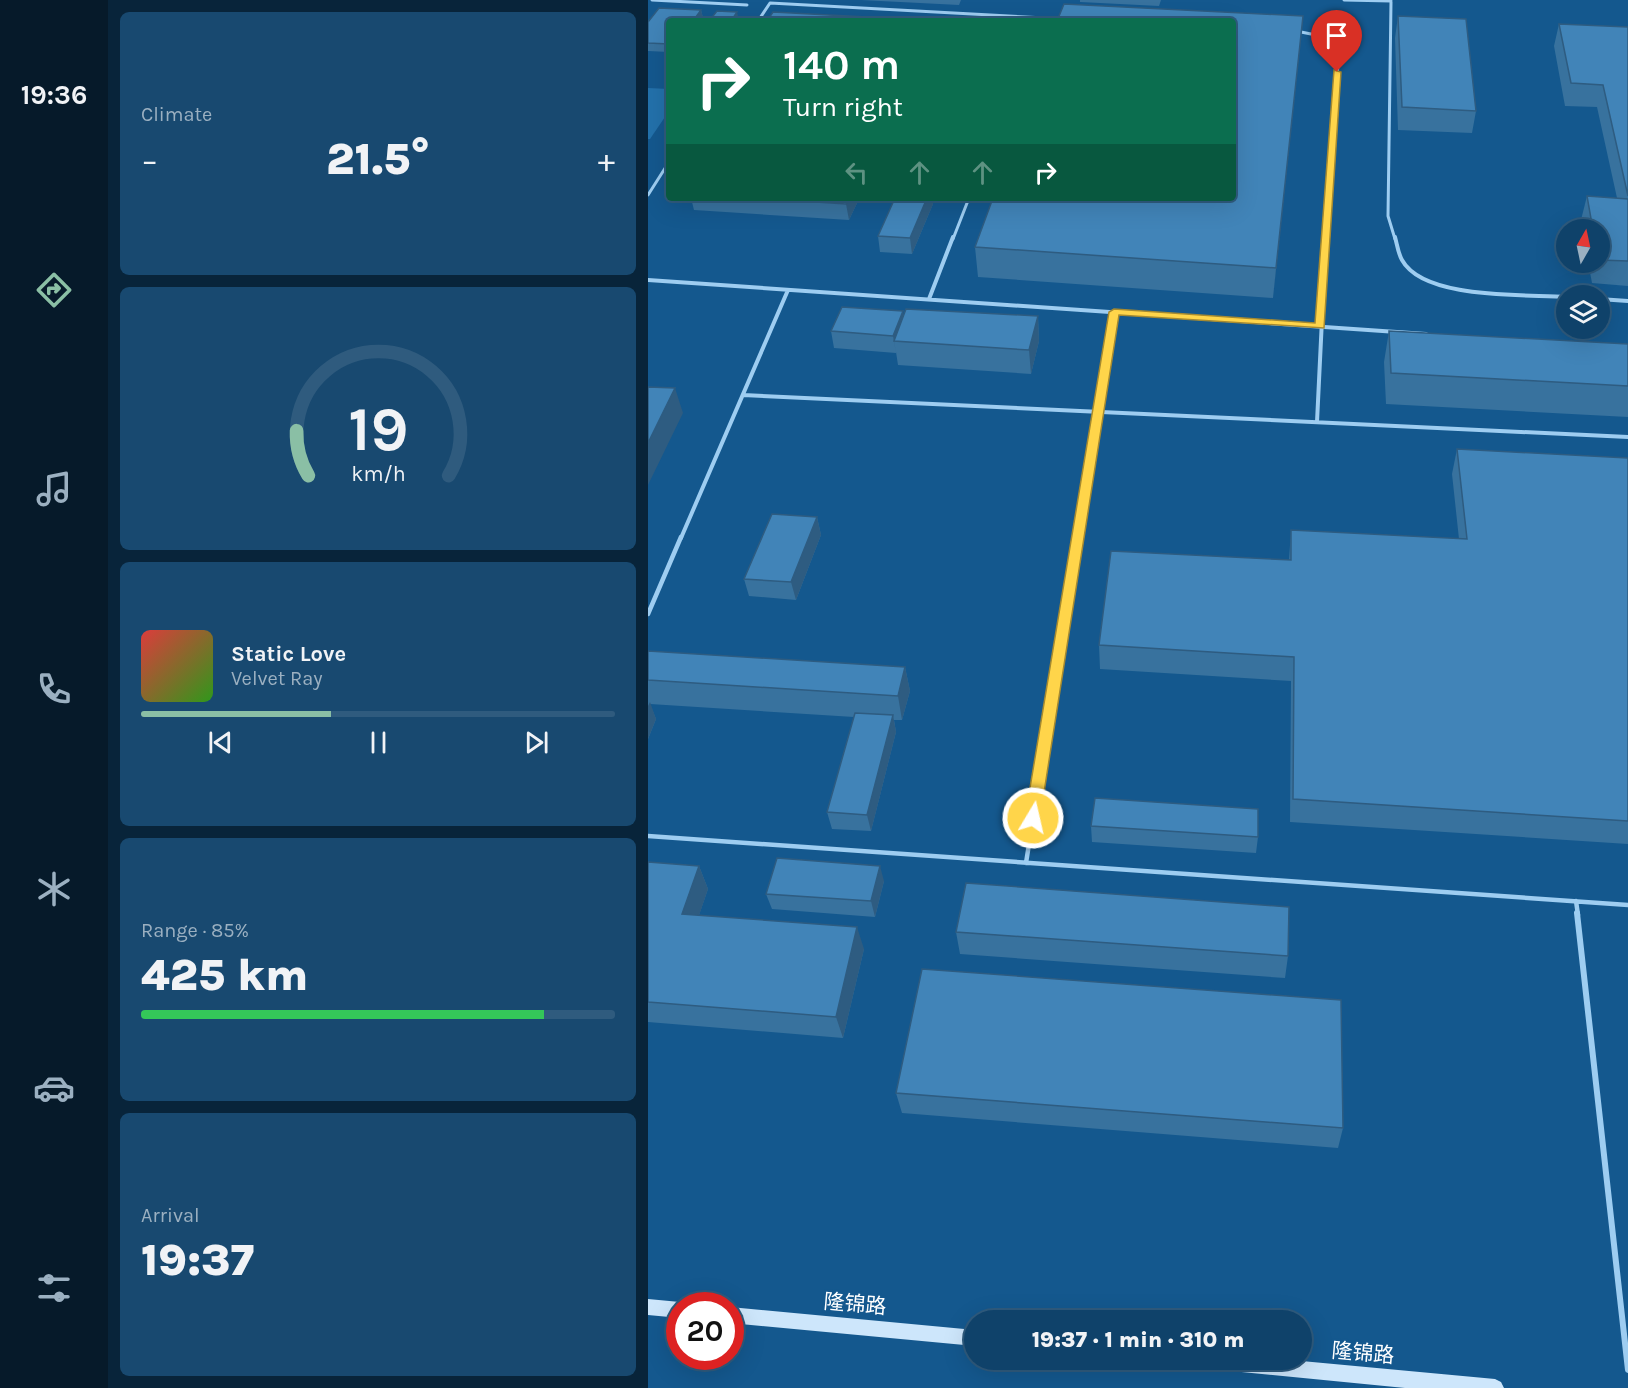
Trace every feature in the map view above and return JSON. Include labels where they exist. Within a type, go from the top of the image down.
[{"type":"main road","points":[[648,1307],[666,1309]]},
{"type":"main road","name":"隆锦路","points":[[744,1316],[964,1337]]},
{"type":"main road","name":"隆锦路","points":[[1306,1370],[1495,1388]]},
{"type":"lane","points":[[652,0],[747,5]]},
{"type":"lane","points":[[1344,0],[1391,1],[1388,216],[1402,260],[1424,279],[1458,290],[1556,296]]},
{"type":"lane","points":[[760,18],[770,3],[1049,18]]},
{"type":"lane","points":[[1293,31],[1323,35],[1334,41],[1339,49],[1320,326],[1317,422]]},
{"type":"lane","points":[[648,195],[666,168]]},
{"type":"lane","points":[[929,299],[968,201]]},
{"type":"lane","points":[[648,280],[1427,334]]},
{"type":"lane","points":[[648,614],[788,290]]},
{"type":"lane","points":[[1610,300],[1628,301]]},
{"type":"lane","points":[[1026,863],[1114,312]]},
{"type":"lane","points":[[743,395],[1628,437]]},
{"type":"lane","points":[[648,836],[1628,905]]},
{"type":"lane","points":[[1576,901],[1628,1370]]},
{"type":"shaded area","points":[[648,88],[666,89],[666,115],[648,139]]},
{"type":"building","points":[[1064,4],[1303,16],[1276,268],[975,247],[992,201],[1236,201],[1236,18],[1058,18]]},
{"type":"building","points":[[659,8],[701,10],[695,18],[666,18],[666,44],[648,43],[648,22]]},
{"type":"building","points":[[717,11],[737,12],[733,18],[711,18]]},
{"type":"building","points":[[773,12],[885,18],[769,18]]},
{"type":"building","points":[[1398,16],[1466,19],[1476,111],[1402,107]]},
{"type":"building","points":[[1559,24],[1628,27],[1628,196],[1603,85],[1571,83]]},
{"type":"building","points":[[1587,196],[1628,199],[1628,261],[1610,260],[1610,219],[1591,219]]},
{"type":"building","points":[[800,201],[848,201],[846,204]]},
{"type":"building","points":[[894,201],[926,201],[910,238],[878,236]]},
{"type":"building","points":[[842,307],[903,311],[893,336],[831,331]]},
{"type":"building","points":[[906,309],[1038,316],[1029,350],[894,341]]},
{"type":"building","points":[[1389,331],[1628,344],[1628,386],[1391,373]]},
{"type":"building","points":[[648,387],[675,388],[648,443]]},
{"type":"building","points":[[1457,449],[1628,458],[1628,821],[1293,799],[1294,657],[1099,645],[1111,551],[1291,560],[1291,530],[1467,539]]},
{"type":"building","points":[[772,514],[817,517],[791,582],[744,579]]},
{"type":"building","points":[[648,651],[905,667],[898,696],[648,680]]},
{"type":"building","points":[[855,713],[893,715],[867,815],[827,812]]},
{"type":"building","points":[[1095,798],[1258,809],[1258,837],[1091,826]]},
{"type":"building","points":[[777,858],[880,866],[871,901],[766,894]]},
{"type":"building","points":[[648,862],[699,866],[682,914],[857,927],[836,1017],[648,1002]]},
{"type":"building","points":[[966,883],[1289,907],[1288,956],[956,932]]},
{"type":"building","points":[[922,969],[1341,1000],[1343,1128],[896,1093]]},
{"type":"route","points":[[1033,818],[1114,312],[1320,326],[1337,72]]}]
